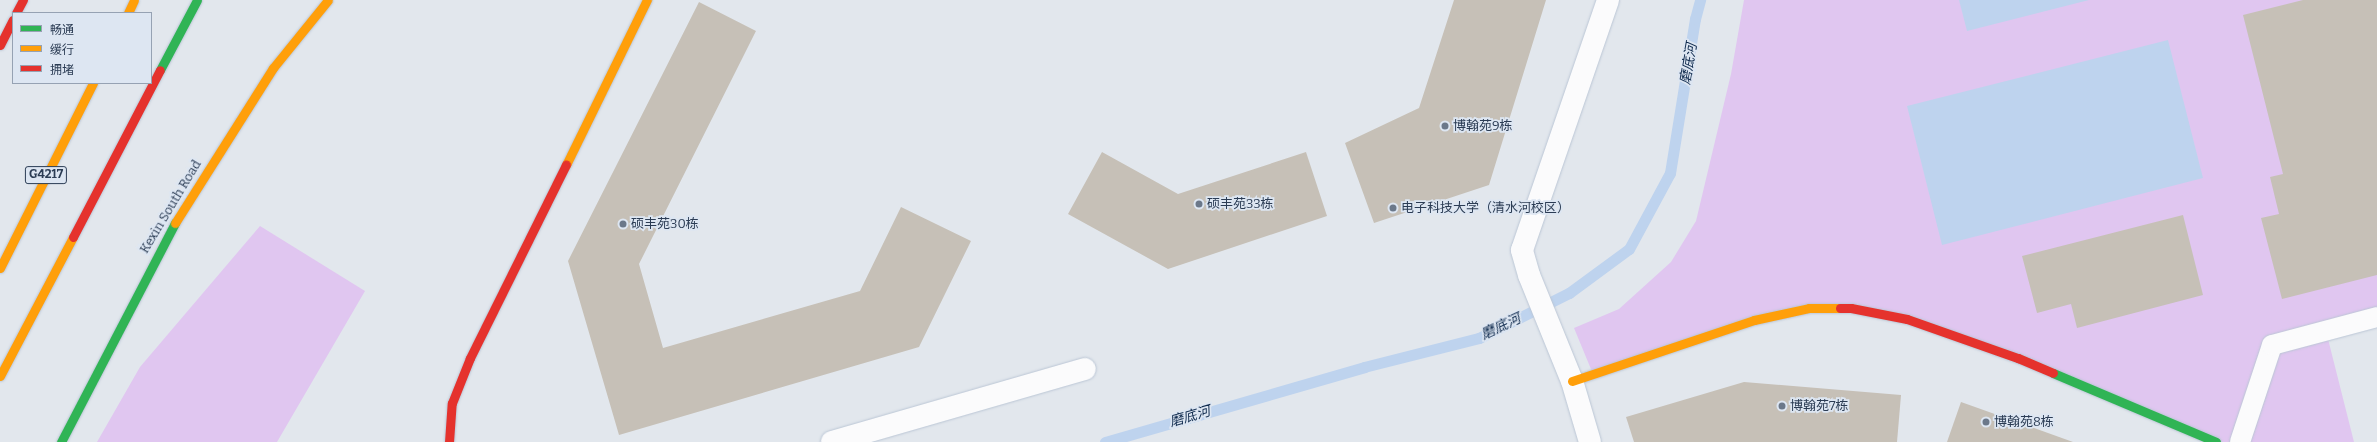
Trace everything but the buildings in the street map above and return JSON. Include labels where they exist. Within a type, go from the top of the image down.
[{"type":"main road","points":[[17,12],[23,0]]},
{"type":"main road","points":[[128,12],[134,0]]},
{"type":"main road","points":[[0,376],[197,0]]},
{"type":"main road","name":"Kexin South Road","points":[[61,442],[165,239],[273,68],[328,0]]},
{"type":"main road","points":[[449,442],[452,403],[470,358],[647,0]]},
{"type":"main road","points":[[0,45],[12,22]]},
{"type":"main road","name":"G4217","points":[[0,268],[92,84]]},
{"type":"main road","points":[[1572,381],[1754,320],[1809,308],[1851,308],[1907,319],[2018,358],[2216,442]]},
{"type":"street","points":[[1590,442],[1572,381],[1529,275],[1522,250],[1608,0]]},
{"type":"street","points":[[832,442],[1085,368]]},
{"type":"lane","points":[[2240,442],[2272,345],[2377,316]]},
{"type":"shaded area","points":[[1744,0],[2377,0],[2377,317],[2326,331],[2354,442],[2216,442],[1907,319],[1809,308],[1593,374],[1574,328],[1619,309],[1671,262],[1696,221],[1731,74]]},
{"type":"shaded area","points":[[260,226],[365,291],[277,442],[97,442],[140,367]]},
{"type":"water","points":[[1959,0],[2089,0],[1967,31]]},
{"type":"water","points":[[2168,40],[2203,178],[1942,245],[1907,106]]},
{"type":"waterway","name":"磨底河","points":[[1105,442],[1364,367],[1479,338],[1569,293],[1629,249],[1670,173],[1695,19],[1700,0]]},
{"type":"traffic: fast","points":[[160,70],[197,0]]},
{"type":"traffic: fast","points":[[61,442],[175,223]]},
{"type":"traffic: fast","points":[[2053,373],[2216,442]]},
{"type":"traffic: slow","points":[[128,12],[134,0]]},
{"type":"traffic: slow","points":[[175,223],[273,68],[328,0]]},
{"type":"traffic: slow","points":[[566,165],[647,0]]},
{"type":"traffic: slow","points":[[0,268],[92,84]]},
{"type":"traffic: slow","points":[[0,376],[73,237]]},
{"type":"traffic: slow","points":[[1572,381],[1754,320],[1809,308],[1840,308]]},
{"type":"traffic: jam","points":[[17,12],[23,0]]},
{"type":"traffic: jam","points":[[0,45],[12,22]]},
{"type":"traffic: jam","points":[[73,237],[160,70]]},
{"type":"traffic: jam","points":[[449,442],[452,403],[470,358],[566,165]]},
{"type":"traffic: jam","points":[[1840,308],[1851,308],[1907,319],[2018,358],[2053,373]]},
{"type":"place","name":"博翰苑9栋","points":[[1445,126]]},
{"type":"place","name":"硕丰苑33栋","points":[[1199,204]]},
{"type":"place","name":"电子科技大学（清水河校区）","points":[[1393,208]]},
{"type":"place","name":"硕丰苑30栋","points":[[623,224]]},
{"type":"place","name":"博翰苑7栋","points":[[1782,406]]},
{"type":"place","name":"博翰苑8栋","points":[[1986,422]]}]
